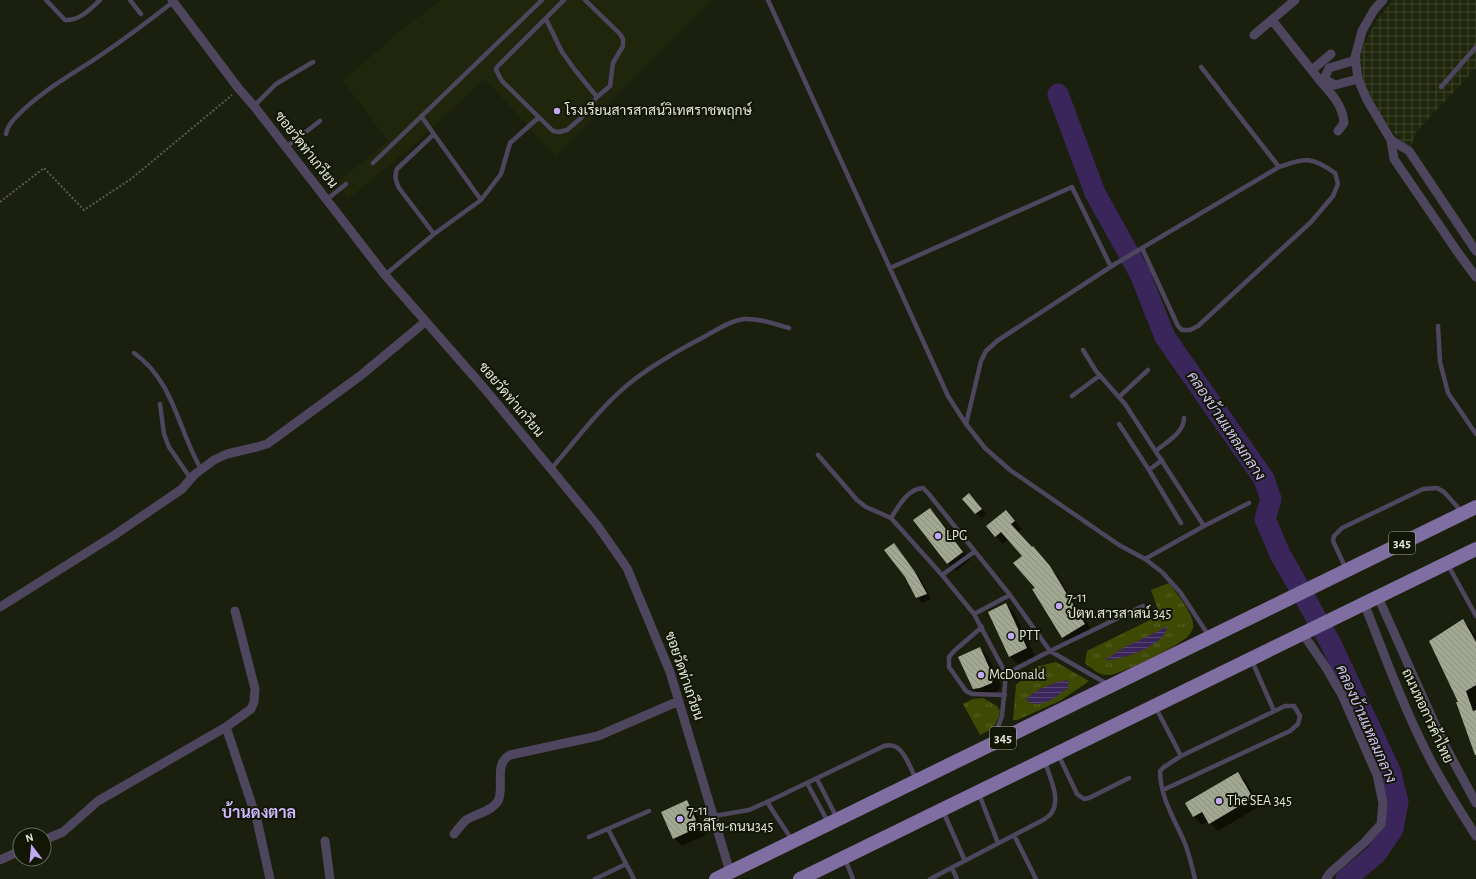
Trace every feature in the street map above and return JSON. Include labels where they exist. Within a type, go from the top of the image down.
[{"type":"main road","name":"345","points":[[716,879],[1470,510]]},
{"type":"main road","points":[[800,879],[1476,549]]},
{"type":"street","points":[[1254,35],[1295,0]]},
{"type":"street","points":[[1383,0],[1374,10],[1362,31],[1355,57],[1358,79],[1367,100],[1391,140],[1394,159],[1476,277]]},
{"type":"street","name":"ซอยวัดท่าเกวียน","points":[[172,1],[385,275],[484,388],[611,543],[627,568],[670,672],[730,872]]},
{"type":"street","points":[[1272,20],[1312,70],[1323,80],[1334,96],[1341,108],[1344,123],[1338,131]]},
{"type":"street","points":[[1312,70],[1331,54]]},
{"type":"street","points":[[1323,80],[1330,68],[1356,60]]},
{"type":"street","points":[[1323,80],[1335,85],[1358,79]]},
{"type":"street","points":[[1391,140],[1409,150],[1474,248],[1459,254]]},
{"type":"street","points":[[0,607],[113,536],[182,489],[201,469],[227,454],[267,444],[360,376],[425,322]]},
{"type":"street","name":"ถนนหอการค้าไทย","points":[[1378,597],[1443,742],[1476,803]]},
{"type":"street","name":"ถนนหอการค้าไทย","points":[[1364,603],[1391,672],[1428,754],[1476,836]]},
{"type":"street","points":[[52,837],[63,832],[98,800],[226,727],[251,709],[254,702],[255,688],[235,610]]},
{"type":"street","points":[[1308,632],[1342,695],[1377,775],[1382,803],[1382,824],[1365,842],[1330,873],[1326,879]]},
{"type":"street","points":[[454,834],[466,821],[494,805],[498,800],[500,792],[501,765],[505,758],[510,755],[598,736],[678,701]]},
{"type":"street","points":[[226,727],[257,820],[270,879]]},
{"type":"street","points":[[325,841],[330,879]]},
{"type":"street","points":[[0,860],[12,855]]},
{"type":"lane","points":[[46,0],[65,20],[78,18],[100,0]]},
{"type":"lane","points":[[130,0],[141,14]]},
{"type":"lane","points":[[373,163],[542,0]]},
{"type":"lane","points":[[564,0],[497,67],[496,70],[502,81],[538,118],[553,131],[559,132],[567,130],[581,118],[597,97],[610,86],[613,63],[623,46],[623,39],[620,34],[585,0]]},
{"type":"lane","points":[[768,0],[948,396],[966,424],[985,448],[1010,470],[1119,545],[1145,559],[1162,572],[1180,592],[1210,637]]},
{"type":"lane","points":[[6,134],[10,125],[17,116],[56,84],[144,24],[172,1]]},
{"type":"lane","points":[[546,19],[562,52],[597,97]]},
{"type":"lane","points":[[1441,87],[1476,47]]},
{"type":"lane","points":[[254,106],[276,84],[313,62]]},
{"type":"lane","points":[[1201,67],[1279,168]]},
{"type":"lane","points":[[421,116],[481,200]]},
{"type":"lane","points":[[385,275],[434,234],[481,200],[501,174],[510,143],[538,118]]},
{"type":"lane","points":[[286,147],[320,121]]},
{"type":"lane","points":[[434,134],[397,169],[395,174],[395,180],[399,188],[434,234]]},
{"type":"lane","points":[[966,424],[981,361],[986,351],[997,341],[1142,248],[1279,168],[1295,162],[1311,160],[1323,165],[1335,173],[1338,184],[1333,196],[1312,222],[1198,326],[1190,330],[1182,330],[1178,326],[1142,248]]},
{"type":"lane","points":[[326,200],[346,184]]},
{"type":"lane","points":[[890,268],[1072,187],[1113,266]]},
{"type":"lane","points":[[551,469],[597,416],[633,380],[682,349],[729,324],[742,320],[757,319],[789,328]]},
{"type":"lane","points":[[1438,326],[1440,362],[1448,393],[1476,434]]},
{"type":"lane","points":[[1083,350],[1099,376],[1125,404],[1204,526]]},
{"type":"lane","points":[[134,352],[150,366],[171,399],[188,446],[201,469]]},
{"type":"lane","points":[[1119,397],[1148,370]]},
{"type":"lane","points":[[1072,396],[1099,376]]},
{"type":"lane","points":[[160,404],[164,434],[169,447],[191,479]]},
{"type":"lane","points":[[1156,451],[1179,431],[1183,426],[1184,418]]},
{"type":"lane","points":[[1119,424],[1182,523]]},
{"type":"lane","points":[[818,455],[857,500],[866,507],[891,518],[942,575],[974,614],[982,627],[1006,674],[1002,716],[992,744]]},
{"type":"lane","points":[[1148,470],[1162,460]]},
{"type":"lane","points":[[891,518],[910,493],[916,489],[923,488],[1010,595],[1050,651],[1111,686]]},
{"type":"lane","points":[[1346,571],[1333,541],[1334,536],[1342,528],[1423,489],[1437,488],[1470,510]]},
{"type":"lane","points":[[1145,559],[1204,526],[1250,504]]},
{"type":"lane","points":[[942,575],[974,552]]},
{"type":"lane","points":[[1447,564],[1475,612]]},
{"type":"lane","points":[[974,614],[1010,595]]},
{"type":"lane","points":[[1006,674],[1143,606]]},
{"type":"lane","points":[[982,627],[949,657],[950,667],[966,691],[972,694],[1005,695]]},
{"type":"lane","points":[[1252,659],[1274,711]]},
{"type":"lane","points":[[1156,706],[1181,756]]},
{"type":"lane","points":[[1163,790],[1290,731],[1298,724],[1300,716],[1294,706],[1285,706],[1181,756],[1160,771],[1163,790],[1184,842],[1195,877],[1189,879]]},
{"type":"lane","points":[[714,816],[749,810],[884,746],[891,745],[897,747],[901,751],[918,781]]},
{"type":"lane","points":[[1058,753],[1077,794],[1084,799],[1089,798],[1129,778]]},
{"type":"lane","points":[[930,879],[1014,835],[1052,813],[1055,804],[1055,794],[1044,760]]},
{"type":"lane","points":[[817,778],[833,822]]},
{"type":"lane","points":[[807,783],[833,822]]},
{"type":"lane","points":[[978,792],[998,843]]},
{"type":"lane","points":[[767,802],[793,842]]},
{"type":"lane","points":[[942,809],[965,861]]},
{"type":"lane","points":[[589,837],[649,811]]},
{"type":"lane","points":[[608,829],[634,879]]},
{"type":"lane","points":[[1014,835],[1036,879]]},
{"type":"lane","points":[[844,858],[853,879]]},
{"type":"lane","points":[[595,879],[626,864]]},
{"type":"lane","points":[[952,868],[957,879]]},
{"type":"path","points":[[0,202],[44,168],[84,210],[131,179],[239,89]]},
{"type":"shaded area","name":"โรงเรียนสารสาสน์วิเทศราชพฤกษ์","points":[[442,0],[712,0],[555,156],[485,79],[408,150],[348,199],[335,184],[388,141],[343,81],[403,28]]},
{"type":"shaded area","points":[[1393,0],[1476,0],[1476,68],[1416,132],[1409,151],[1367,100],[1356,60],[1376,21]]},
{"type":"shaded area","points":[[1169,626],[1164,635],[1149,647],[1126,656],[1105,660],[1123,648]]},
{"type":"shaded area","points":[[1068,680],[1068,688],[1047,701],[1036,704],[1031,703],[1026,699],[1046,686]]},
{"type":"green space","points":[[1169,583],[1189,611],[1192,618],[1193,628],[1189,635],[1163,652],[1115,674],[1106,675],[1099,673],[1085,663],[1087,651],[1160,615],[1151,590]]},
{"type":"green space","points":[[1056,662],[1089,681],[1060,701],[1017,720],[1013,720],[1016,685],[1035,667]]},
{"type":"green space","points":[[983,698],[997,706],[1000,711],[998,720],[994,726],[989,731],[980,735],[963,704],[973,699]]},
{"type":"building","points":[[969,493],[982,509],[975,514],[962,499]]},
{"type":"building","name":"LPG","points":[[930,508],[963,552],[947,564],[913,520]]},
{"type":"building","points":[[1006,510],[1015,521],[1011,524],[1050,566],[1085,624],[1062,638],[1032,589],[1035,588],[1013,563],[1022,556],[1001,532],[995,537],[986,526]]},
{"type":"building","points":[[894,543],[915,572],[927,594],[916,598],[905,577],[884,550]]},
{"type":"building","points":[[1006,603],[1027,648],[1009,657],[988,612]]},
{"type":"building","points":[[1463,619],[1476,642],[1476,685],[1466,691],[1473,711],[1476,710],[1476,755],[1456,702],[1458,702],[1429,641]]},
{"type":"building","points":[[980,647],[993,676],[992,683],[973,689],[958,657]]},
{"type":"building","name":"The SEA 345","points":[[1238,772],[1253,798],[1209,824],[1202,812],[1193,817],[1185,803]]},
{"type":"building","name":"7-11 สาลีโข-ถนน345","points":[[687,800],[699,827],[673,839],[661,812]]},
{"type":"waterway","name":"คลองบ้านแหลมกลาง","points":[[1058,94],[1095,193],[1140,274],[1165,337],[1264,479],[1271,499],[1265,519],[1280,554],[1331,644],[1391,773],[1398,802],[1393,829],[1376,854],[1346,879]]},
{"type":"place","name":"โรงเรียนสารสาสน์วิเทศราชพฤกษ์","points":[[557,111]]},
{"type":"place","name":"LPG","points":[[938,536]]},
{"type":"place","name":"7-11 ปตท.สารสาสน์ 345","points":[[1059,606]]},
{"type":"place","name":"PTT","points":[[1011,636]]},
{"type":"place","name":"McDonald","points":[[981,675]]},
{"type":"place","name":"The SEA 345","points":[[1219,801]]},
{"type":"place","name":"7-11 สาลีโข-ถนน345","points":[[680,819]]},
{"type":"district","name":"บ้านดงตาล","points":[[259,813]]}]
